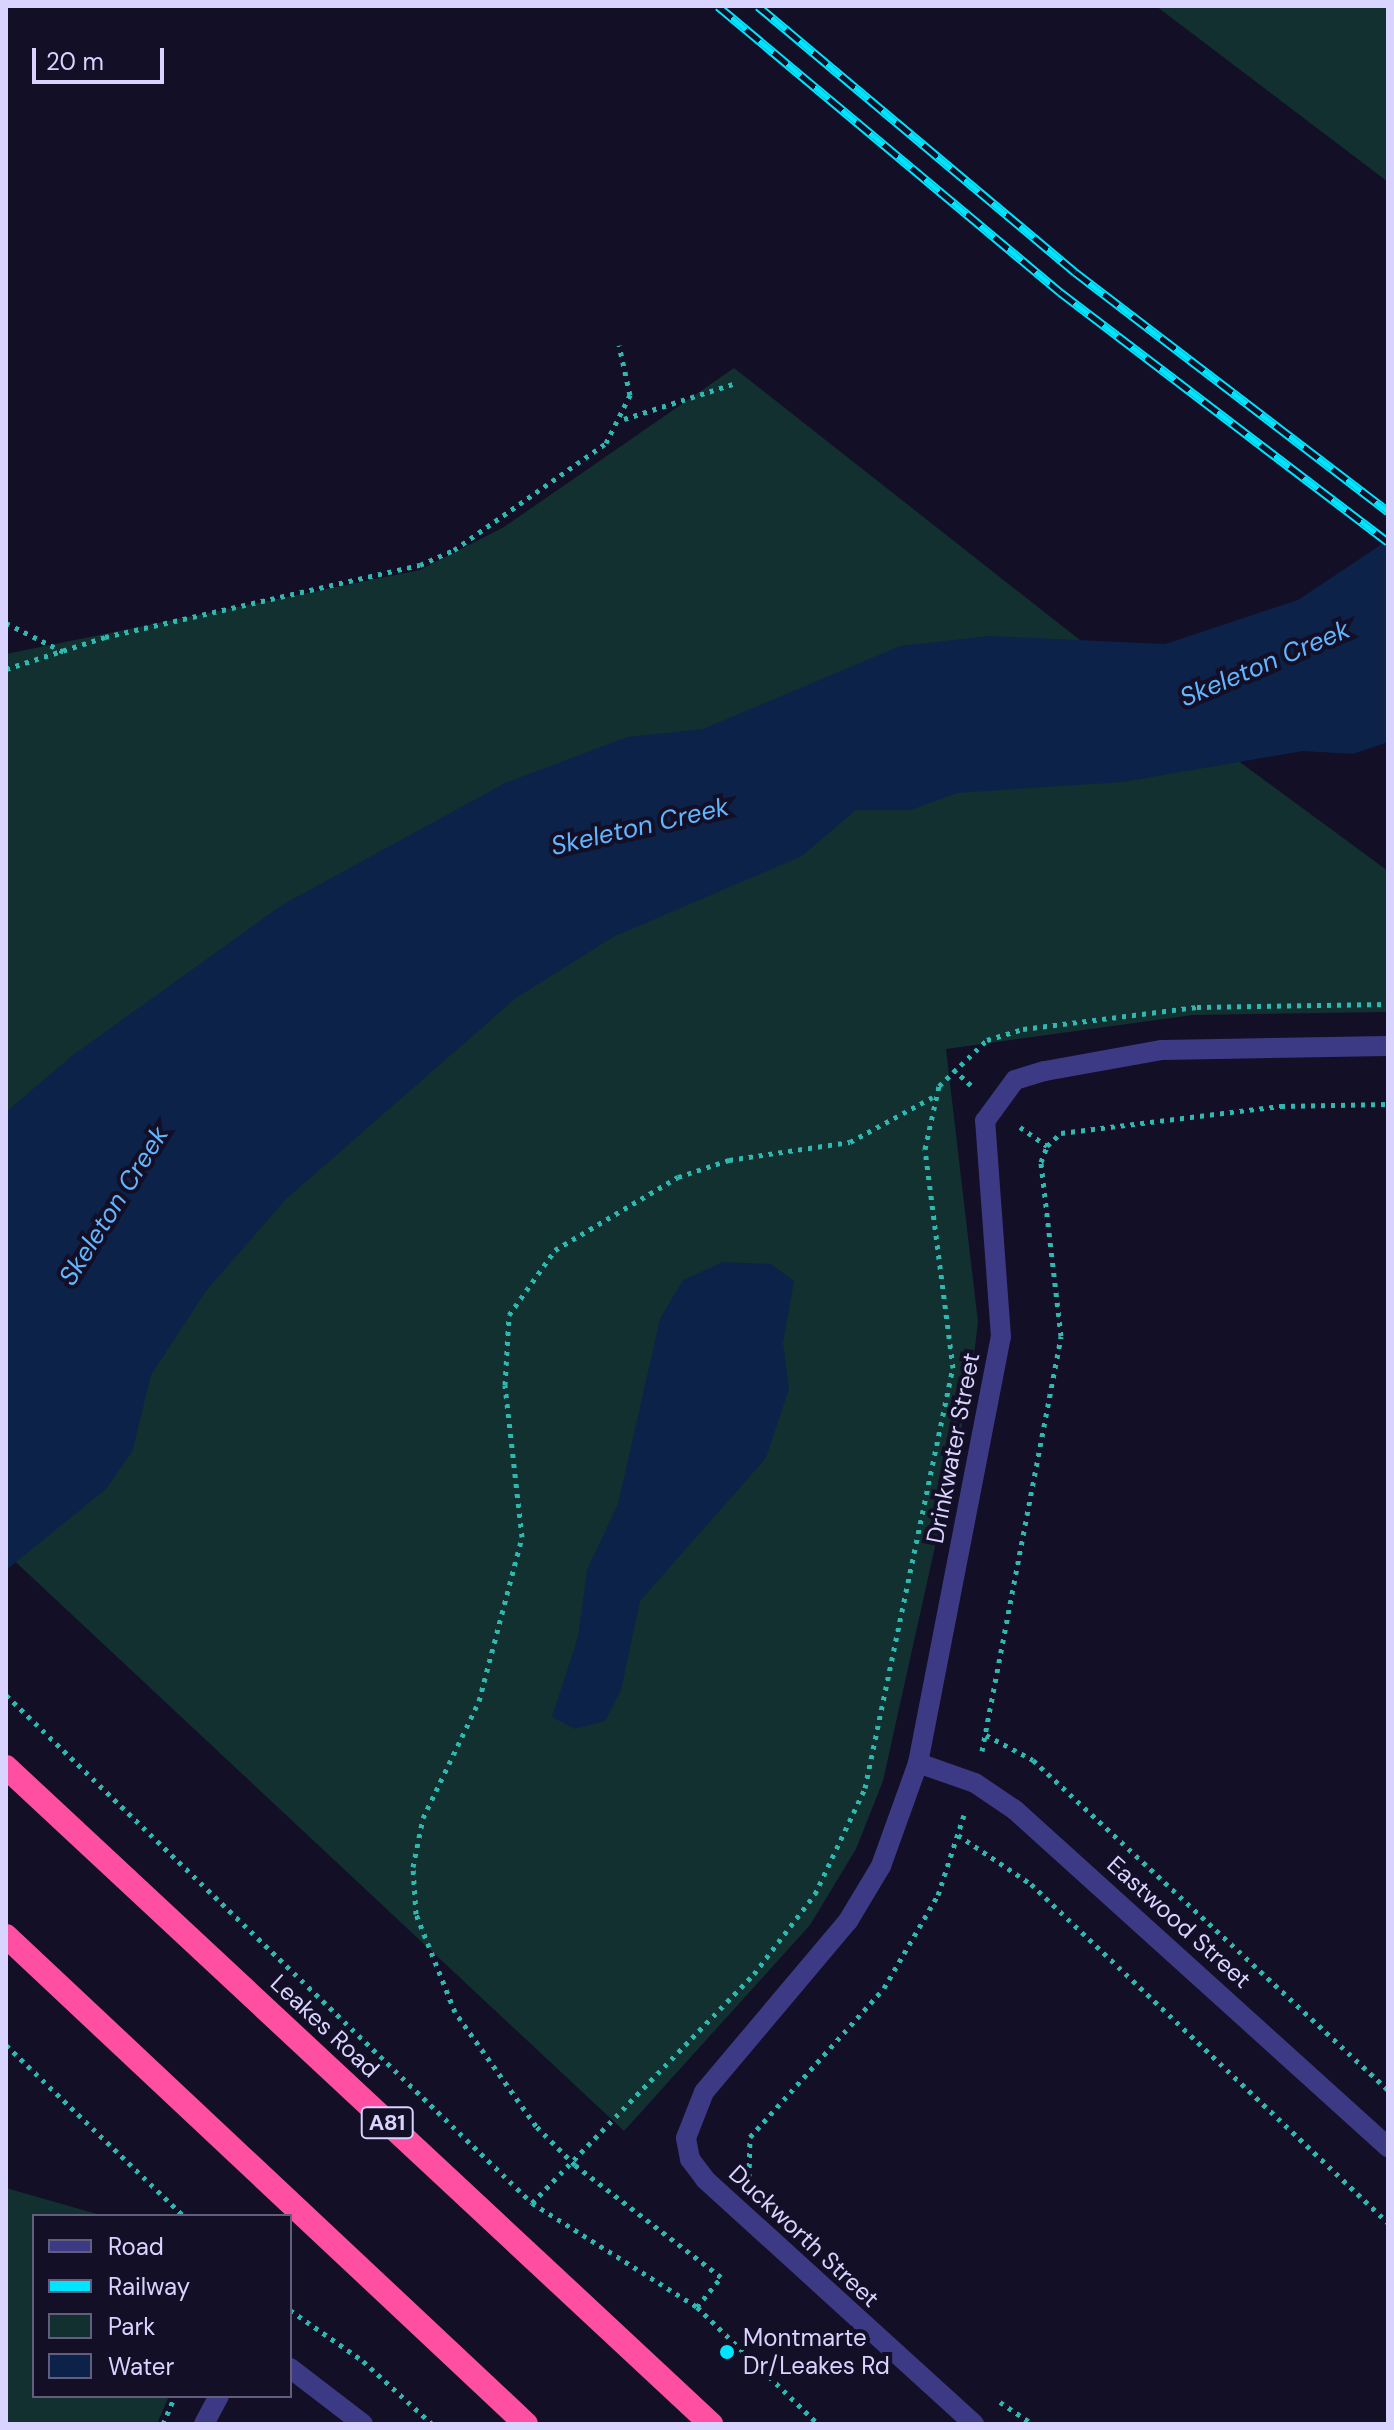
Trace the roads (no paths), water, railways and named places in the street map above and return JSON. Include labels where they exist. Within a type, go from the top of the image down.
[{"type":"highway","name":"Leakes Road","points":[[6,1767],[711,2424]]},
{"type":"highway","points":[[6,1936],[526,2424]]},
{"type":"street","name":"Drinkwater Street","points":[[686,2138],[704,2092],[848,1921],[881,1866],[918,1763],[1001,1337],[981,1149],[992,1106],[1015,1080],[1030,1075],[1162,1050],[1388,1046]]},
{"type":"street","name":"Eastwood Street","points":[[918,1763],[975,1783],[1015,1810],[1388,2147]]},
{"type":"street","name":"Duckworth Street","points":[[686,2138],[690,2159],[705,2179],[974,2424]]},
{"type":"street","points":[[292,2370],[363,2424]]},
{"type":"street","points":[[204,2424],[218,2398]]},
{"type":"water","name":"Skeleton Creek","points":[[1388,540],[1388,742],[1353,754],[1303,751],[1123,782],[957,793],[911,810],[856,810],[802,856],[613,937],[516,998],[285,1200],[206,1291],[151,1375],[132,1452],[106,1489],[6,1570],[6,1112],[73,1055],[282,905],[505,783],[627,737],[703,729],[900,646],[989,636],[1165,644],[1298,600]]},
{"type":"water","points":[[723,1262],[771,1264],[794,1281],[783,1343],[789,1389],[766,1458],[640,1601],[621,1690],[605,1721],[575,1729],[552,1717],[578,1637],[587,1570],[618,1504],[660,1319],[683,1280]]},
{"type":"railway","points":[[718,6],[1060,292],[1388,542]]},
{"type":"railway","points":[[758,6],[1075,272],[1388,511]]},
{"type":"place","name":"Montmarte Dr/Leakes Rd","points":[[727,2352]]}]
